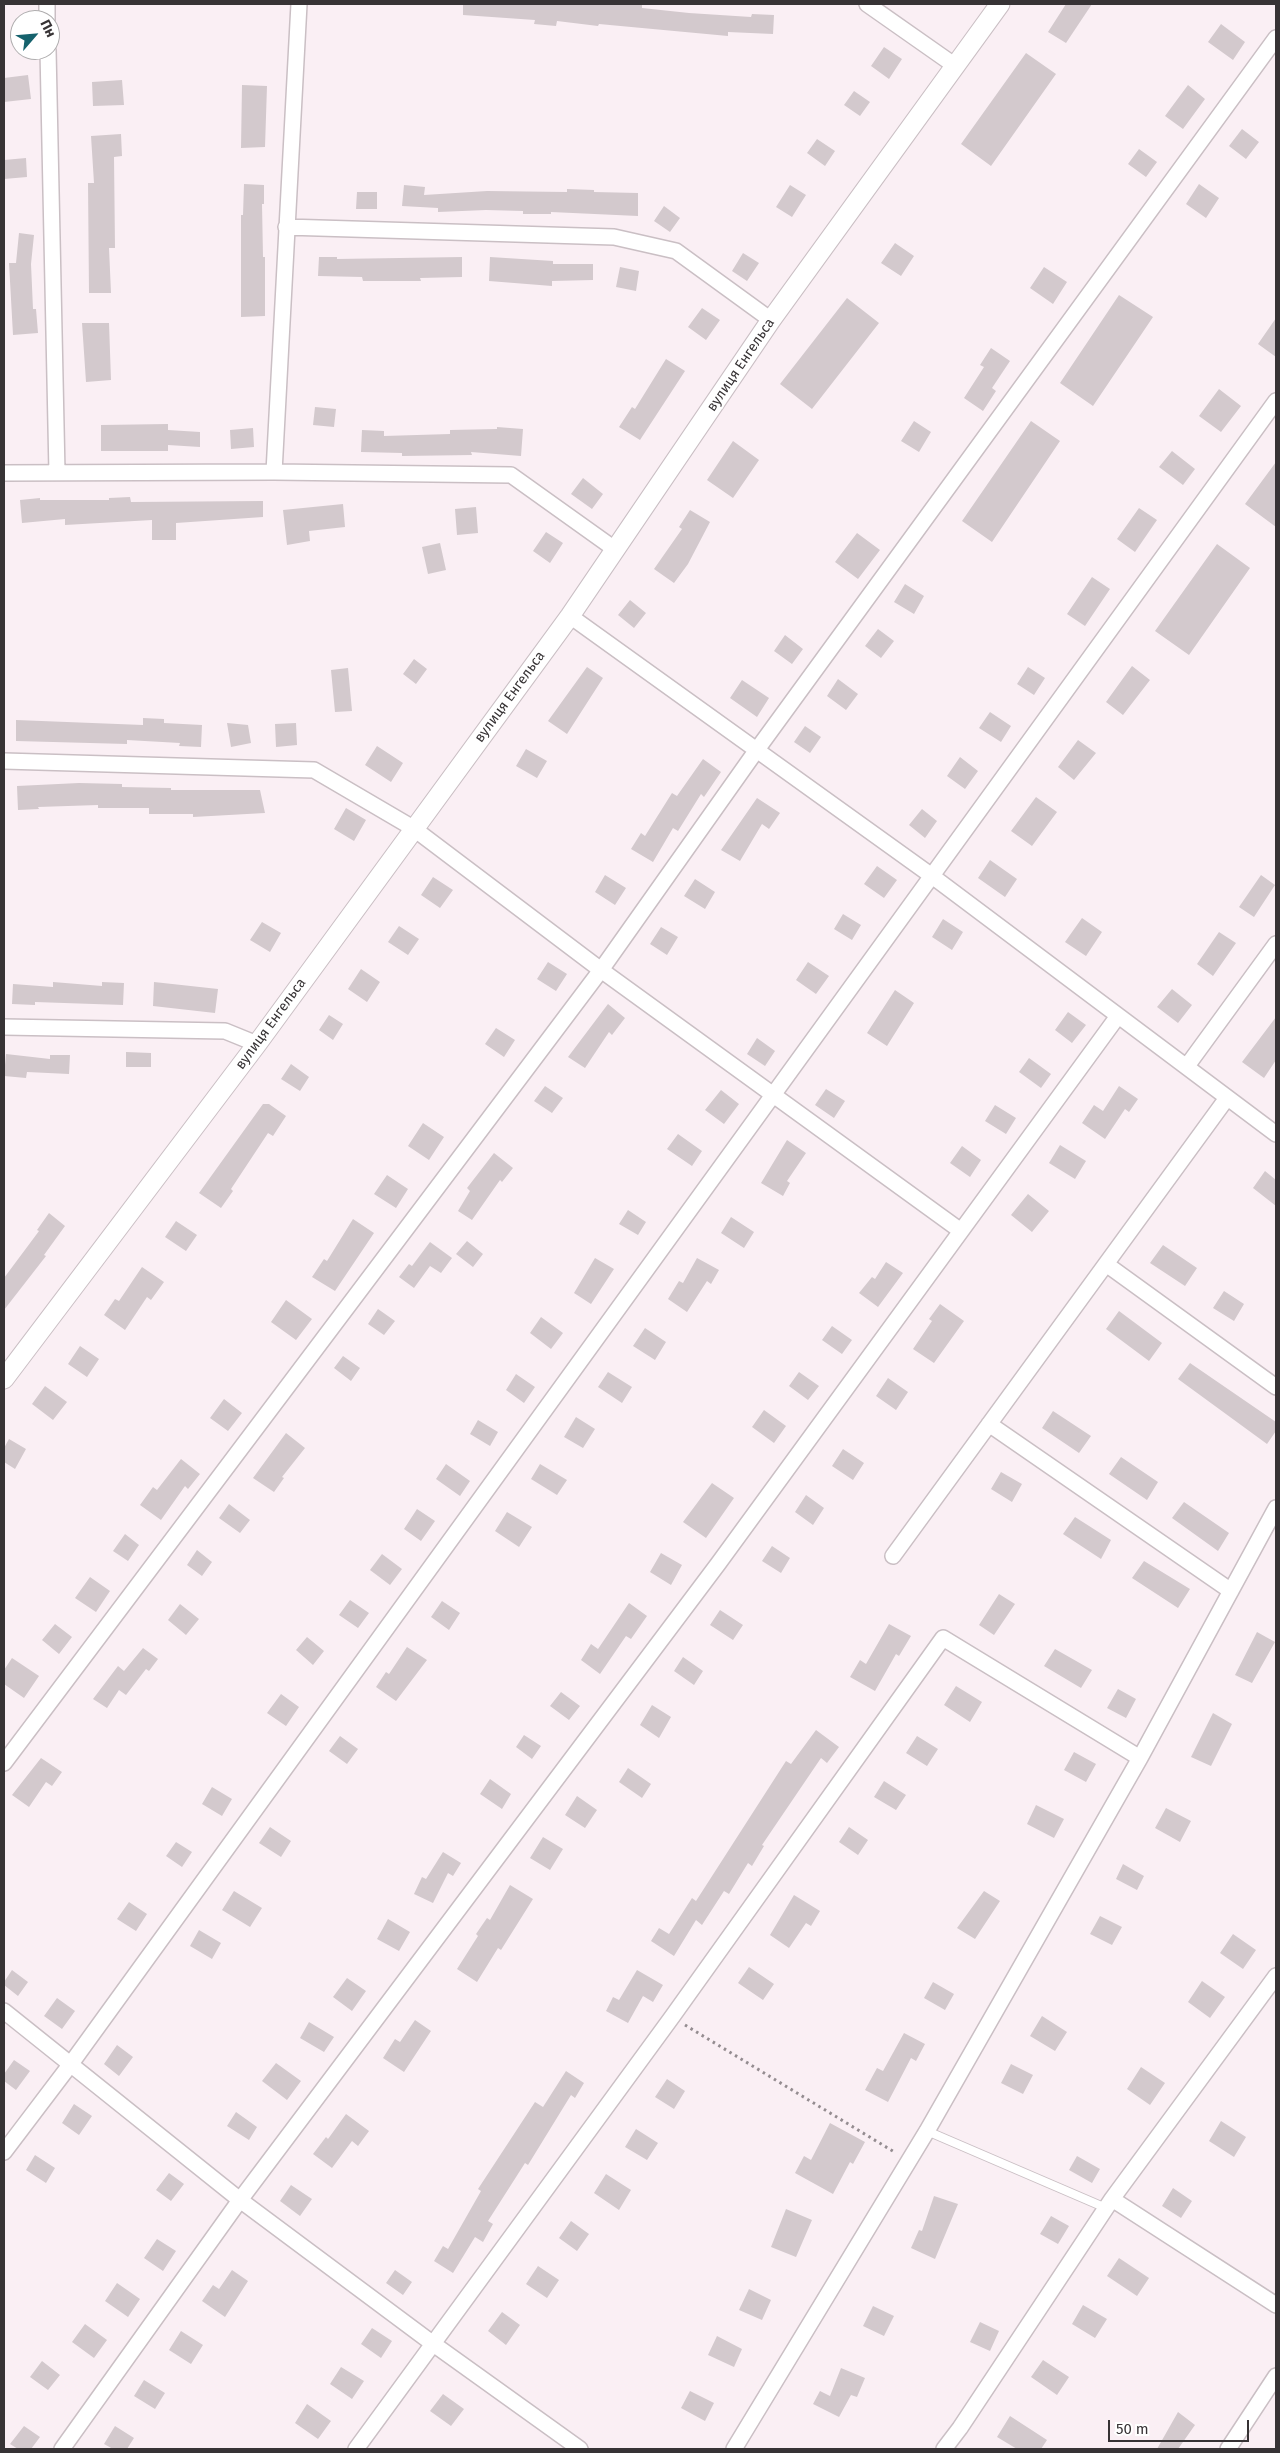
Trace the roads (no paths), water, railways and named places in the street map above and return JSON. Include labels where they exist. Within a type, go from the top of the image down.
[{"type":"street","points":[[274,472],[299,4]]},
{"type":"street","points":[[867,4],[954,65]]},
{"type":"street","name":"вулиця Енгельса","points":[[4,1379],[257,1044],[413,828],[570,616],[771,320],[1000,4]]},
{"type":"street","points":[[4,1762],[601,970],[756,751],[1276,38]]},
{"type":"street","points":[[48,60],[57,473]]},
{"type":"street","points":[[286,227],[614,237],[676,251],[771,320]]},
{"type":"street","points":[[4,2152],[70,2065],[1276,400]]},
{"type":"street","points":[[4,473],[274,472],[511,475],[616,550]]},
{"type":"street","points":[[570,616],[932,876],[1276,1134]]},
{"type":"street","points":[[4,762],[314,770],[413,828],[601,970],[961,1231]]},
{"type":"street","points":[[1187,1066],[1276,944]]},
{"type":"street","points":[[62,2449],[240,2200],[712,1572],[1118,1016]]},
{"type":"street","points":[[4,1027],[225,1031],[257,1044]]},
{"type":"street","points":[[893,1556],[1227,1098]]},
{"type":"street","points":[[1106,1264],[1276,1387]]},
{"type":"street","points":[[989,1424],[1231,1591]]},
{"type":"street","points":[[734,2449],[927,2131],[1140,1758],[1276,1508]]},
{"type":"street","points":[[356,2449],[672,2017],[943,1638],[1140,1758]]},
{"type":"street","points":[[944,2449],[960,2428],[1109,2204],[1276,1976]]},
{"type":"street","points":[[4,2011],[240,2200],[432,2344],[580,2449]]},
{"type":"street","points":[[1109,2204],[1276,2306]]},
{"type":"street","points":[[1228,2449],[1276,2376]]},
{"type":"lane","points":[[927,2131],[1109,2204]]}]
